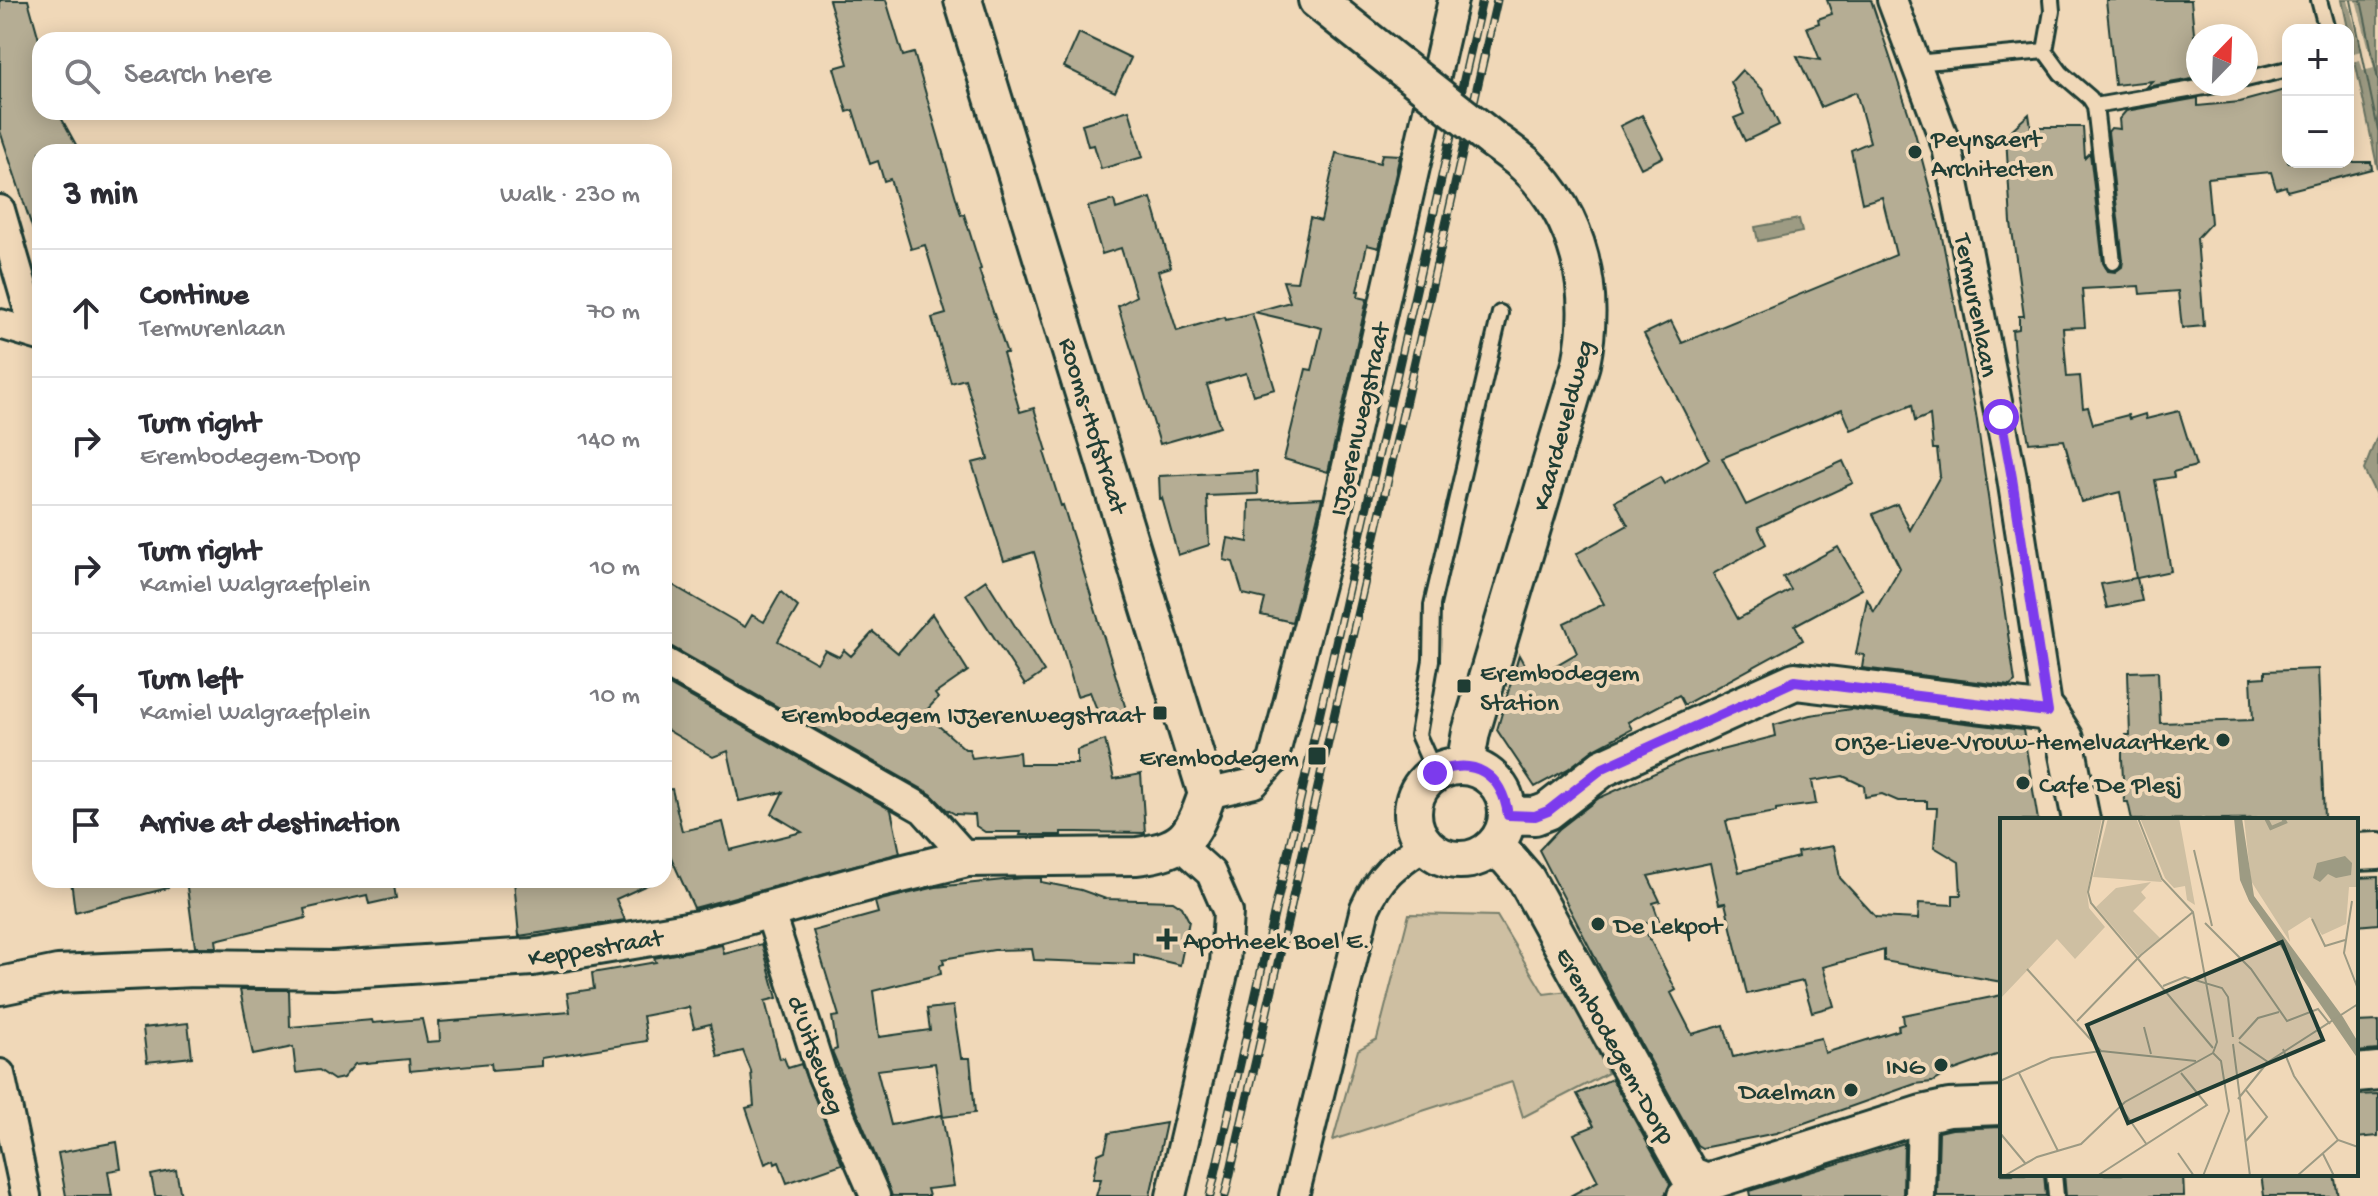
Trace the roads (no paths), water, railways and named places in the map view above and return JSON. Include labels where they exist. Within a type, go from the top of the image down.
[{"type":"street","name":"Kaardeveldweg","points":[[1317,0],[1525,165],[1546,187],[1562,212],[1583,264],[1587,332],[1581,364],[1471,732],[1450,769]]},
{"type":"street","name":"IJzerenwegstraat","points":[[1207,794],[1254,783],[1273,761],[1327,554],[1453,0]]},
{"type":"street","name":"Termurenlaan","points":[[1892,0],[1947,147],[2012,478],[2048,712]]},
{"type":"street","name":"Rooms-Hofstraat","points":[[972,11],[1207,794]]},
{"type":"street","points":[[0,210],[32,315]]},
{"type":"street","points":[[0,324],[32,333]]},
{"type":"street","points":[[672,667],[923,809],[967,858]]},
{"type":"street","points":[[1508,815],[1535,816],[1548,811],[1603,768],[1795,681],[2048,712],[2065,739],[2081,818]]},
{"type":"street","points":[[1450,769],[1484,772],[1497,783],[1506,800],[1508,815],[1503,834],[1493,848],[1473,859],[1455,861],[1438,855],[1424,845],[1415,830],[1412,814],[1424,781],[1450,769]]},
{"type":"street","points":[[1171,1196],[1225,965],[1228,912],[1211,873],[1180,845],[1199,820],[1207,794]]},
{"type":"street","name":"Keppestraat","points":[[0,986],[58,974],[195,968],[333,970],[532,957],[661,937],[967,858],[1137,856],[1162,853],[1180,845]]},
{"type":"street","points":[[1294,1196],[1336,1036],[1365,908],[1386,871],[1424,845]]},
{"type":"street","name":"Erembodegem-Dorp","points":[[1493,848],[1507,857],[1526,879],[1695,1189],[1922,1114],[1949,1108],[2000,1106]]},
{"type":"street","points":[[2358,852],[2378,851]]},
{"type":"street","name":"d'Uitseweg","points":[[769,910],[821,1072],[875,1196]]},
{"type":"street","points":[[2358,1073],[2378,1071]]},
{"type":"street","points":[[0,1074],[26,1196]]},
{"type":"street","points":[[1920,1196],[1922,1114]]},
{"type":"lane","points":[[2319,0],[2325,24]]},
{"type":"lane","points":[[2055,4],[2045,51],[2061,73],[2095,106],[2113,262]]},
{"type":"lane","points":[[1915,63],[2045,51]]},
{"type":"lane","points":[[2258,76],[2282,70]]},
{"type":"lane","points":[[2095,106],[2186,90]]},
{"type":"lane","points":[[1450,769],[1418,735],[1431,660],[1432,605],[1500,313]]},
{"type":"lane","points":[[2054,1176],[2056,1196]]},
{"type":"water","points":[[2342,0],[2378,0],[2378,170],[2354,57],[2354,24],[2347,24]]},
{"type":"water","points":[[1799,219],[1802,232],[1758,241],[1755,227]]},
{"type":"water","points":[[2378,434],[2378,499],[2364,470]]},
{"type":"railway","points":[[1210,1196],[1482,0]]},
{"type":"railway","points":[[1225,1196],[1497,0]]},
{"type":"place","name":"Peynsaert Architecten","points":[[1915,152]]},
{"type":"place","name":"Erembodegem Station","points":[[1464,686]]},
{"type":"place","name":"Erembodegem IJzerenwegstraat","points":[[1160,713]]},
{"type":"place","name":"Onze-Lieve-Vrouw-Hemelvaartkerk","points":[[2223,740]]},
{"type":"place","name":"Erembodegem","points":[[1317,756]]},
{"type":"place","name":"Cafe De Plesj","points":[[2023,783]]},
{"type":"place","name":"De Lekpot","points":[[1598,924]]},
{"type":"place","name":"Apotheek Boel E.","points":[[1167,939]]},
{"type":"place","name":"ING","points":[[1941,1065]]},
{"type":"place","name":"Daelman","points":[[1851,1090]]}]
